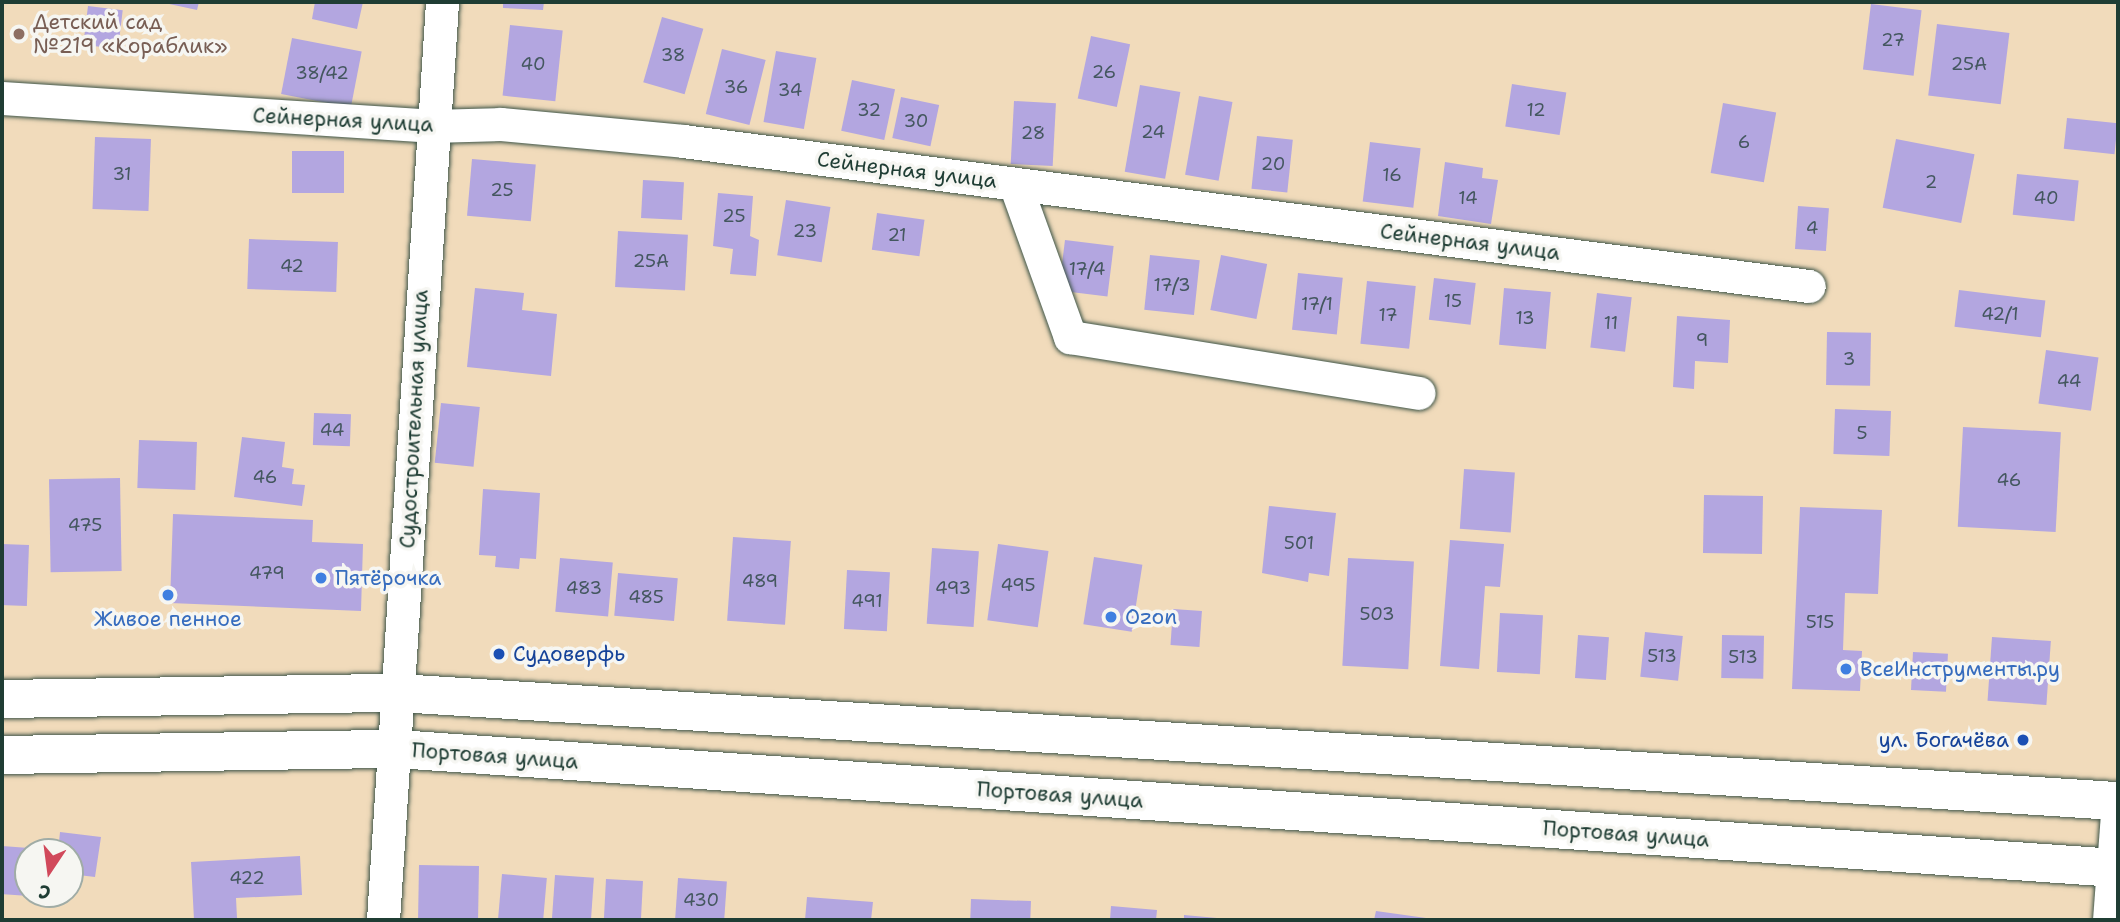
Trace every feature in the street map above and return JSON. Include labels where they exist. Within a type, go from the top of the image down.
[{"type":"main road","points":[[2,699],[399,693],[2118,801]]},
{"type":"main road","name":"Портовая улица","points":[[2,755],[397,749],[2115,868]]},
{"type":"street","name":"Судостроительная улица","points":[[383,920],[397,749],[431,126],[442,2]]},
{"type":"street","name":"Сейнерная улица","points":[[2,98],[431,126],[501,124],[683,141],[1809,286]]},
{"type":"street","points":[[1015,184],[1070,337],[1419,393]]},
{"type":"street","points":[[2109,920],[2118,801]]},
{"type":"building","points":[[160,2],[199,2],[197,10]]},
{"type":"building","points":[[315,2],[363,2],[357,29],[312,19]]},
{"type":"building","points":[[503,2],[544,2],[543,10],[503,8]]},
{"type":"building","points":[[1871,4],[1922,10],[1914,76],[1863,70]]},
{"type":"building","points":[[88,6],[123,10],[118,49],[83,45]]},
{"type":"building","points":[[662,17],[703,29],[685,94],[643,82]]},
{"type":"building","points":[[1937,24],[2009,33],[2001,104],[1928,95]]},
{"type":"building","points":[[510,25],[563,31],[555,101],[503,96]]},
{"type":"building","points":[[1091,36],[1130,44],[1117,107],[1078,99]]},
{"type":"building","points":[[292,38],[362,52],[351,108],[281,94]]},
{"type":"building","points":[[722,49],[766,60],[749,125],[706,114]]},
{"type":"building","points":[[776,51],[816,58],[804,129],[763,122]]},
{"type":"building","points":[[852,80],[895,89],[884,140],[841,131]]},
{"type":"building","points":[[1512,84],[1566,93],[1560,135],[1505,126]]},
{"type":"building","points":[[1140,85],[1180,92],[1165,179],[1125,172]]},
{"type":"building","points":[[1199,96],[1232,102],[1219,181],[1185,175]]},
{"type":"building","points":[[901,97],[939,105],[930,146],[892,138]]},
{"type":"building","points":[[1014,101],[1056,103],[1053,166],[1011,164]]},
{"type":"building","points":[[1723,103],[1776,112],[1764,182],[1711,173]]},
{"type":"building","points":[[2067,118],[2118,123],[2114,154],[2064,149]]},
{"type":"building","points":[[1257,136],[1293,140],[1287,192],[1251,189]]},
{"type":"building","points":[[95,137],[151,139],[148,211],[92,209]]},
{"type":"building","points":[[1896,139],[1975,154],[1961,223],[1883,208]]},
{"type":"building","points":[[1370,142],[1421,148],[1413,208],[1363,202]]},
{"type":"building","points":[[292,151],[344,151],[344,193],[292,193]]},
{"type":"building","points":[[472,159],[536,165],[531,221],[467,216]]},
{"type":"building","points":[[1445,162],[1483,168],[1482,178],[1498,180],[1491,224],[1438,216]]},
{"type":"building","points":[[2017,174],[2079,180],[2074,221],[2013,215]]},
{"type":"building","points":[[643,180],[684,182],[682,220],[641,218]]},
{"type":"building","points":[[718,193],[753,196],[750,236],[759,240],[756,276],[730,274],[733,249],[713,246]]},
{"type":"building","points":[[786,200],[830,207],[822,262],[777,255]]},
{"type":"building","points":[[1798,206],[1829,208],[1826,251],[1795,249]]},
{"type":"building","points":[[877,213],[925,220],[919,256],[872,250]]},
{"type":"building","points":[[618,231],[688,235],[685,291],[615,287]]},
{"type":"building","points":[[249,239],[338,242],[336,292],[247,289]]},
{"type":"building","points":[[1065,240],[1114,246],[1107,297],[1059,291]]},
{"type":"building","points":[[1150,255],[1200,260],[1194,315],[1144,310]]},
{"type":"building","points":[[1221,255],[1267,264],[1256,319],[1210,310]]},
{"type":"building","points":[[1298,273],[1343,278],[1337,334],[1292,330]]},
{"type":"building","points":[[1434,278],[1476,283],[1471,325],[1429,320]]},
{"type":"building","points":[[1367,281],[1416,286],[1409,349],[1360,344]]},
{"type":"building","points":[[475,288],[524,293],[522,310],[557,314],[551,376],[467,367]]},
{"type":"building","points":[[1504,288],[1551,292],[1546,349],[1499,345]]},
{"type":"building","points":[[1959,290],[2045,301],[2041,337],[1954,327]]},
{"type":"building","points":[[1597,293],[1632,297],[1625,352],[1590,348]]},
{"type":"building","points":[[1677,316],[1730,320],[1728,363],[1695,361],[1694,389],[1673,387]]},
{"type":"building","points":[[1827,332],[1871,333],[1870,386],[1826,385]]},
{"type":"building","points":[[2046,350],[2098,357],[2091,411],[2038,403]]},
{"type":"building","points":[[441,403],[480,407],[474,467],[435,463]]},
{"type":"building","points":[[1835,409],[1891,411],[1889,456],[1833,454]]},
{"type":"building","points":[[314,413],[351,414],[350,446],[313,445]]},
{"type":"building","points":[[1963,427],[2061,432],[2056,532],[1958,527]]},
{"type":"building","points":[[242,437],[285,442],[282,467],[294,469],[292,484],[305,485],[302,506],[234,497]]},
{"type":"building","points":[[139,440],[197,442],[195,490],[137,488]]},
{"type":"building","points":[[1464,469],[1515,473],[1511,532],[1460,529]]},
{"type":"building","points":[[120,478],[122,571],[51,572],[49,479]]},
{"type":"building","points":[[483,489],[540,493],[536,559],[520,558],[519,569],[495,567],[496,556],[479,555]]},
{"type":"building","points":[[1704,495],[1763,496],[1762,554],[1703,553]]},
{"type":"building","points":[[1269,506],[1336,513],[1329,576],[1309,573],[1308,582],[1262,573]]},
{"type":"building","points":[[1800,507],[1882,510],[1878,594],[1845,593],[1843,650],[1862,651],[1860,691],[1792,689]]},
{"type":"building","points":[[173,514],[313,520],[312,542],[363,544],[361,611],[170,603]]},
{"type":"building","points":[[733,537],[791,541],[785,625],[727,621]]},
{"type":"building","points":[[1450,540],[1504,544],[1500,587],[1485,586],[1479,669],[1440,666]]},
{"type":"building","points":[[2,544],[29,545],[27,606],[2,605]]},
{"type":"building","points":[[998,544],[1049,551],[1038,627],[987,620]]},
{"type":"building","points":[[932,548],[979,551],[974,627],[927,624]]},
{"type":"building","points":[[1094,557],[1142,565],[1132,632],[1083,624]]},
{"type":"building","points":[[560,558],[613,563],[608,616],[555,612]]},
{"type":"building","points":[[1348,558],[1414,561],[1408,669],[1342,666]]},
{"type":"building","points":[[847,570],[890,572],[887,631],[844,629]]},
{"type":"building","points":[[618,573],[678,578],[674,621],[614,616]]},
{"type":"building","points":[[1173,609],[1202,611],[1199,647],[1170,645]]},
{"type":"building","points":[[1500,613],[1543,615],[1540,674],[1497,672]]},
{"type":"building","points":[[1645,632],[1683,636],[1678,681],[1640,677]]},
{"type":"building","points":[[1578,635],[1609,637],[1606,680],[1575,678]]},
{"type":"building","points":[[1722,635],[1764,636],[1763,679],[1721,678]]},
{"type":"building","points":[[1992,637],[2051,641],[2046,705],[1988,701]]},
{"type":"building","points":[[1913,652],[1948,654],[1946,692],[1911,690]]},
{"type":"building","points":[[60,832],[101,837],[95,877],[84,876],[84,838],[59,838]]},
{"type":"building","points":[[2,846],[14,847],[14,895],[2,894]]},
{"type":"building","points":[[300,856],[302,895],[236,898],[237,918],[194,920],[191,862]]},
{"type":"building","points":[[419,865],[479,866],[478,920],[418,920]]},
{"type":"building","points":[[502,874],[547,878],[543,920],[498,920]]},
{"type":"building","points":[[555,875],[594,878],[591,920],[552,920]]},
{"type":"building","points":[[678,878],[727,881],[724,920],[675,920]]},
{"type":"building","points":[[606,879],[643,881],[641,920],[604,920]]},
{"type":"building","points":[[807,897],[873,902],[871,920],[805,920]]},
{"type":"building","points":[[971,899],[1031,901],[1030,920],[970,920]]},
{"type":"building","points":[[1111,906],[1157,910],[1156,920],[1110,920]]},
{"type":"building","points":[[1376,911],[1426,918],[1426,920],[1374,920]]},
{"type":"building","points":[[1184,915],[1217,918],[1217,920],[1184,920]]},
{"type":"place","name":"Детский сад №219 «Кораблик»","points":[[19,34]]},
{"type":"place","name":"Пятёрочка","points":[[321,578]]},
{"type":"place","name":"Живое пенное","points":[[168,595]]},
{"type":"place","name":"Ozon","points":[[1111,617]]},
{"type":"place","name":"Судоверфь","points":[[499,654]]},
{"type":"place","name":"ВсеИнструменты.ру","points":[[1846,669]]},
{"type":"place","name":"ул. Богачёва","points":[[2023,740]]}]
